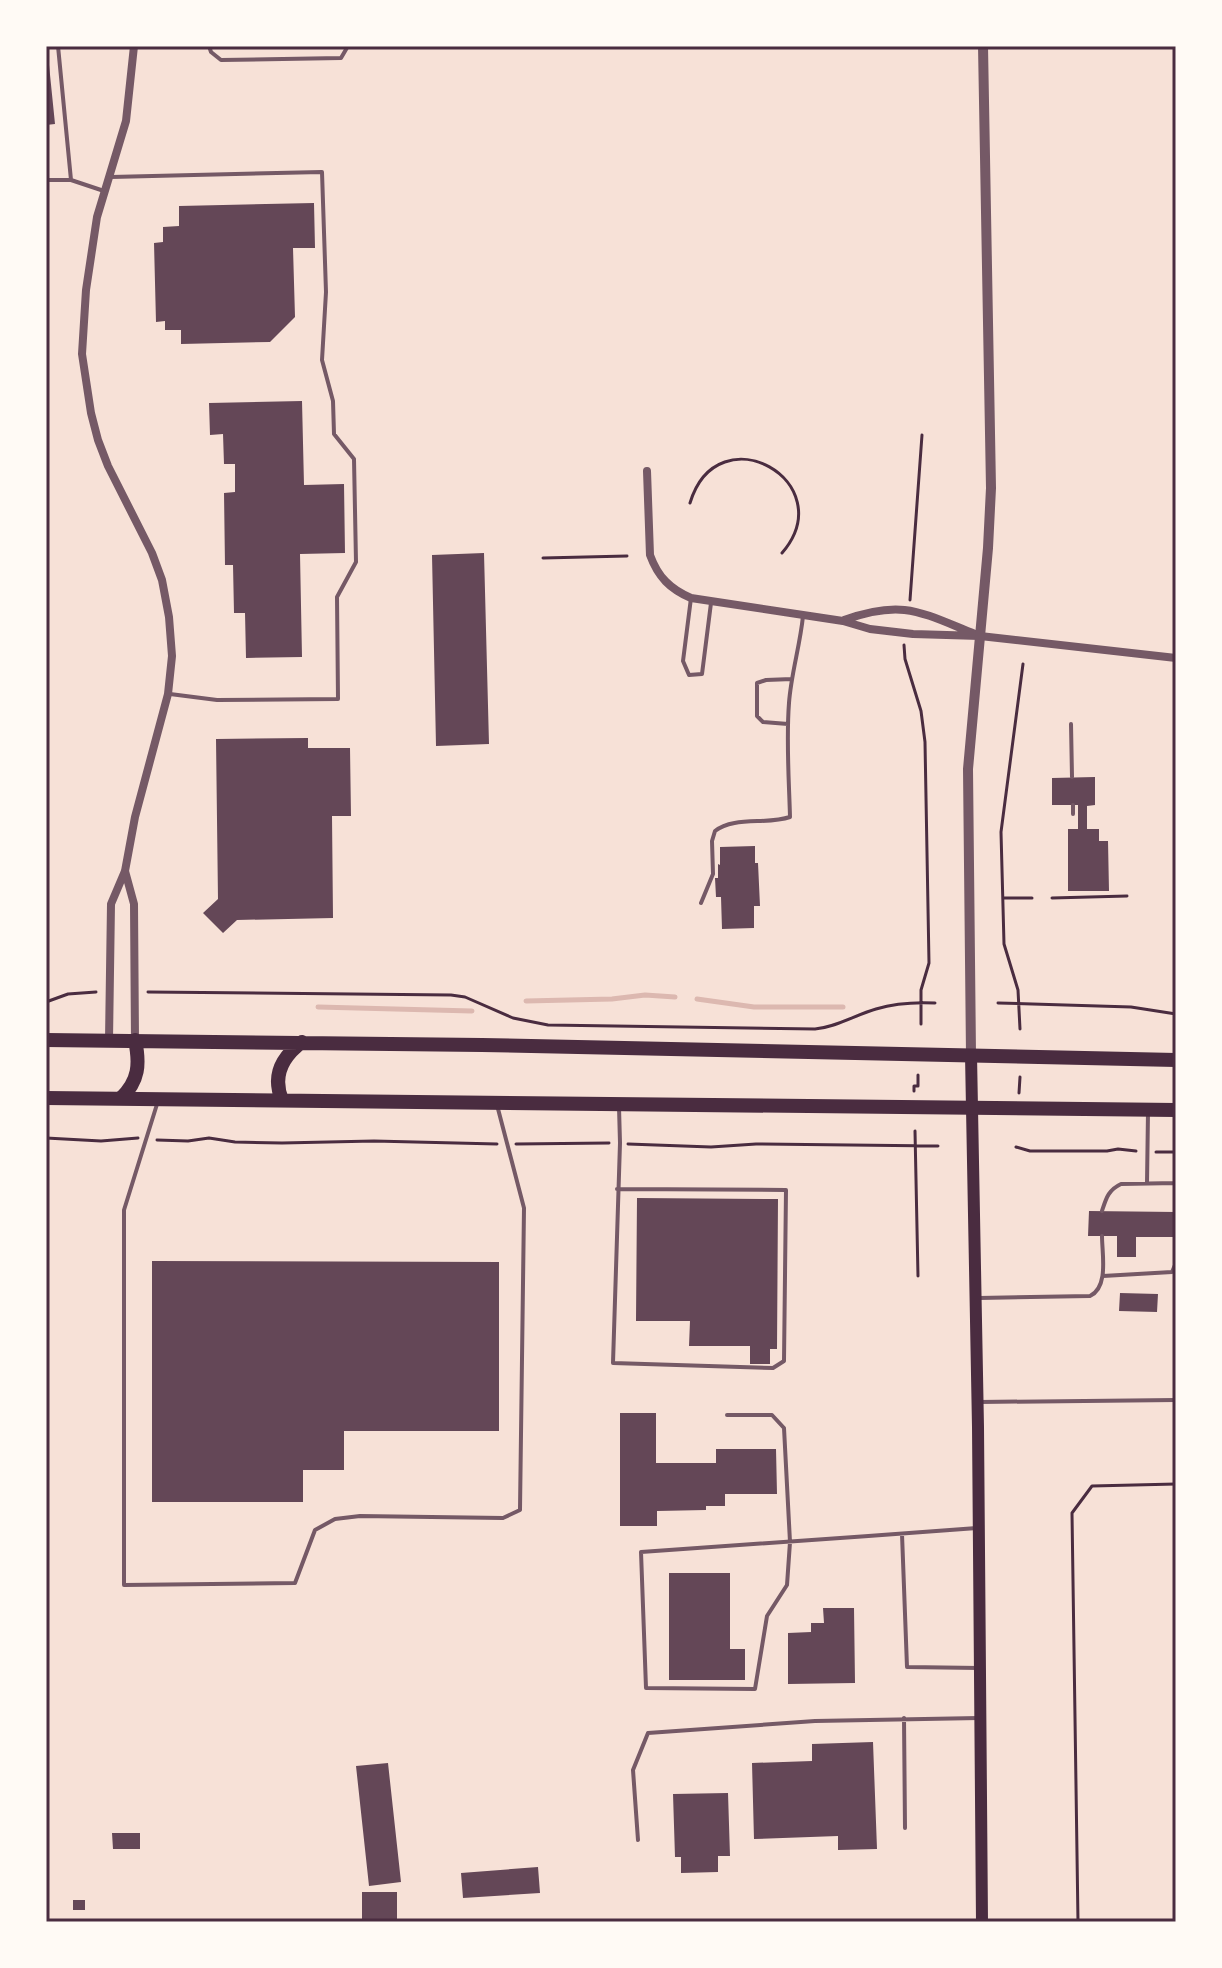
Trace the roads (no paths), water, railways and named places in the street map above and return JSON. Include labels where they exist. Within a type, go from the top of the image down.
[{"type":"main road","points":[[46,1040],[302,1042],[1176,1060]]},
{"type":"main road","points":[[121,1098],[135,1081],[138,1061],[135,1040]]},
{"type":"main road","points":[[282,1100],[277,1082],[279,1072],[289,1051],[302,1042]]},
{"type":"main road","points":[[971,1055],[978,1402],[982,1922]]},
{"type":"main road","points":[[46,1098],[1176,1110]]},
{"type":"street","points":[[109,1040],[111,904],[125,871],[135,817],[168,694],[172,656],[162,580],[98,440],[82,354],[86,290],[97,217],[126,121],[134,46]]},
{"type":"street","points":[[971,1055],[968,769],[991,488],[983,46]]},
{"type":"street","points":[[647,471],[650,555],[664,581],[691,598],[843,621],[905,634],[980,636],[1176,658]]},
{"type":"street","points":[[843,621],[872,610],[899,608],[918,611],[980,636]]},
{"type":"street","points":[[125,871],[134,904],[135,1040]]},
{"type":"lane","points":[[58,46],[71,180]]},
{"type":"lane","points":[[209,46],[221,60],[341,58],[348,46]]},
{"type":"lane","points":[[109,177],[322,172],[326,292],[322,360],[333,401],[334,434],[354,459],[356,562],[337,597],[338,699],[217,700],[168,694]]},
{"type":"lane","points":[[46,180],[71,180],[104,191]]},
{"type":"lane","points":[[691,598],[683,661],[689,675],[702,674],[711,603]]},
{"type":"lane","points":[[701,903],[713,874],[712,841],[715,831],[725,824],[773,823],[790,817],[788,724],[803,616]]},
{"type":"lane","points":[[788,724],[763,722],[757,716],[757,683],[792,679]]},
{"type":"lane","points":[[1071,724],[1072,777]]},
{"type":"lane","points":[[1073,805],[1073,814]]},
{"type":"lane","points":[[159,1099],[124,1210],[124,1585],[295,1583],[315,1530],[335,1519],[360,1516],[503,1518],[520,1510],[524,1208],[497,1103]]},
{"type":"lane","points":[[617,1189],[786,1190],[784,1361],[773,1368],[613,1363],[617,1189],[620,1143],[619,1104]]},
{"type":"lane","points":[[1147,1183],[1148,1110]]},
{"type":"lane","points":[[1175,1212],[1176,1163]]},
{"type":"lane","points":[[1102,1211],[1113,1188],[1121,1184],[1176,1183]]},
{"type":"lane","points":[[976,1298],[1090,1296],[1101,1285],[1102,1236]]},
{"type":"lane","points":[[1102,1276],[1172,1272],[1175,1237]]},
{"type":"lane","points":[[978,1402],[1176,1400]]},
{"type":"lane","points":[[727,1415],[772,1415],[784,1428],[790,1542],[787,1585],[767,1616],[755,1689],[646,1688],[641,1552],[790,1542],[979,1528]]},
{"type":"lane","points":[[902,1534],[907,1667],[980,1668]]},
{"type":"lane","points":[[904,1718],[905,1828]]},
{"type":"lane","points":[[638,1840],[633,1770],[648,1733],[815,1721],[981,1718]]},
{"type":"waterway","points":[[526,1001],[645,995],[675,997]]},
{"type":"waterway","points":[[697,999],[754,1007],[843,1007]]},
{"type":"waterway","points":[[318,1007],[472,1011]]}]
